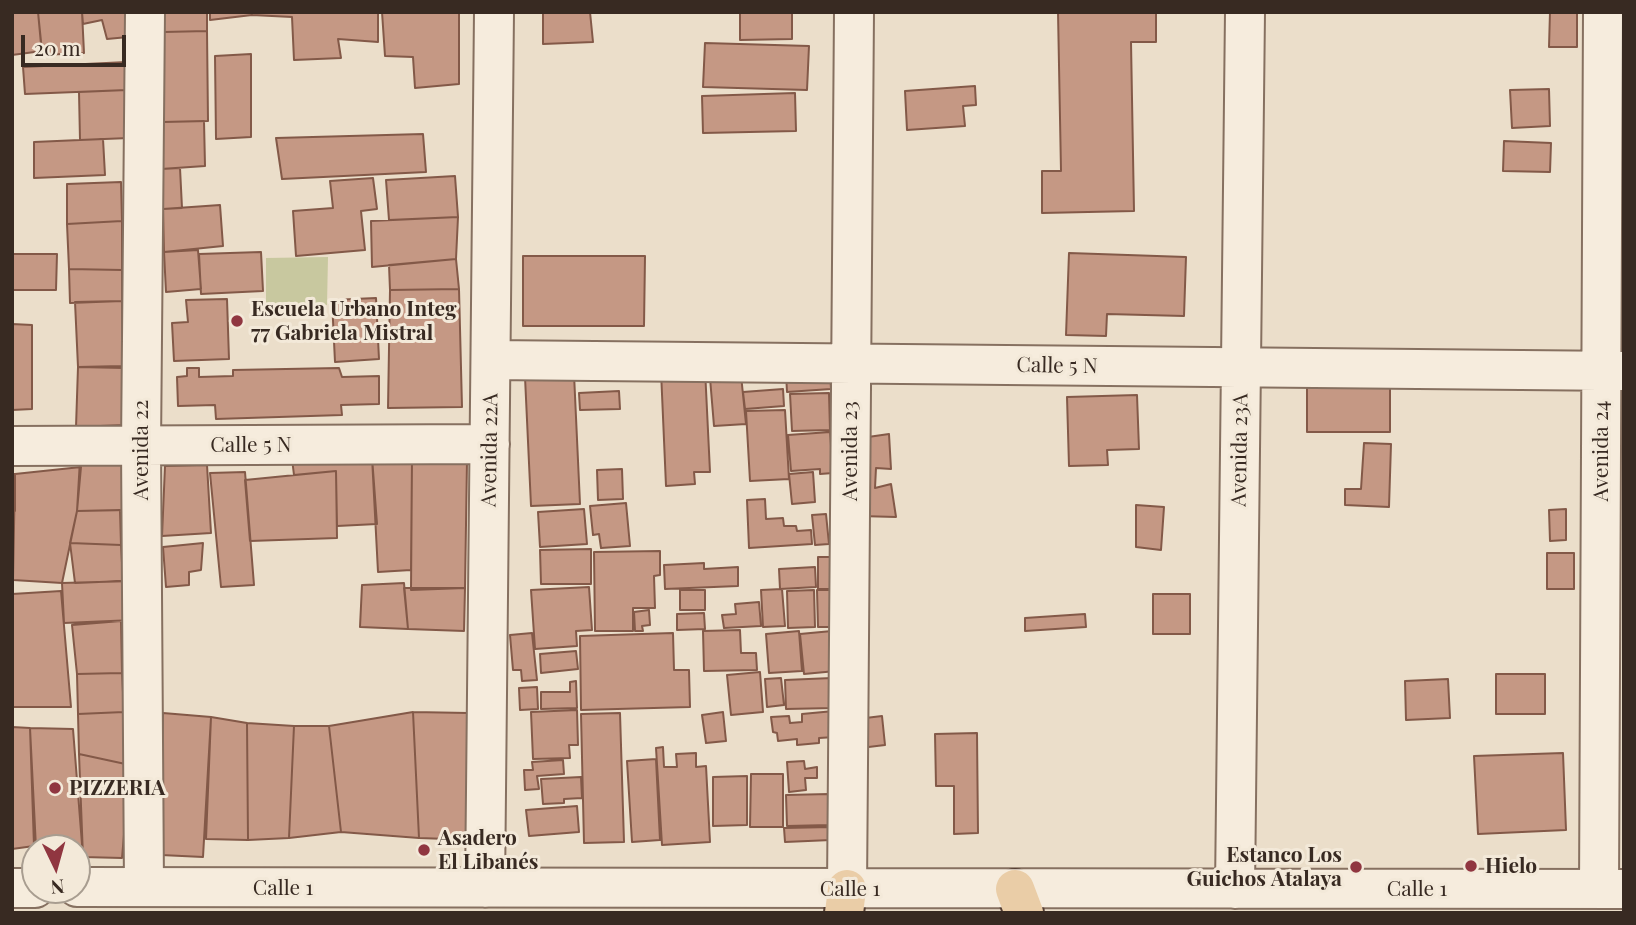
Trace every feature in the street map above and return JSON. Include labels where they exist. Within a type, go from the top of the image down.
[{"type":"street","name":"Avenida 22","points":[[144,887],[141,446],[145,12]]},
{"type":"street","name":"Avenida 22A","points":[[485,888],[494,12]]},
{"type":"street","name":"Avenida 23","points":[[845,901],[854,12]]},
{"type":"street","name":"Avenida 23A","points":[[1235,889],[1245,12]]},
{"type":"street","name":"Avenida 24","points":[[1603,12],[1612,371],[1611,889]]},
{"type":"street","name":"Calle 5 N","points":[[491,360],[1612,371]]},
{"type":"street","name":"Calle 5 N","points":[[12,446],[490,444]]},
{"type":"street","name":"Calle 1","points":[[91,887],[485,888],[845,901],[1019,901],[1235,889],[1611,889]]},
{"type":"green space","points":[[328,257],[327,305],[266,309],[266,258]]},
{"type":"building","points":[[12,12],[38,12],[42,51],[12,55]]},
{"type":"building","points":[[38,12],[82,12],[84,53],[42,55]]},
{"type":"building","points":[[82,12],[126,12],[128,37],[107,39],[102,20],[83,24]]},
{"type":"building","points":[[163,12],[207,12],[207,31],[164,32]]},
{"type":"building","points":[[210,12],[251,12],[252,15],[210,20]]},
{"type":"building","points":[[251,12],[378,12],[378,42],[338,39],[341,58],[294,60],[292,17],[252,15]]},
{"type":"building","points":[[382,12],[459,12],[459,84],[415,88],[413,57],[385,56]]},
{"type":"building","points":[[543,12],[590,12],[593,42],[543,44]]},
{"type":"building","points":[[740,12],[792,12],[792,39],[740,40]]},
{"type":"building","points":[[1058,12],[1156,12],[1156,42],[1131,42],[1134,211],[1042,213],[1042,171],[1061,171]]},
{"type":"building","points":[[1550,12],[1577,12],[1577,47],[1549,47]]},
{"type":"building","points":[[207,31],[208,121],[163,122],[164,32]]},
{"type":"building","points":[[705,43],[809,46],[807,90],[703,87]]},
{"type":"building","points":[[251,54],[251,137],[216,139],[215,56]]},
{"type":"building","points":[[127,62],[127,90],[25,94],[23,67]]},
{"type":"building","points":[[975,86],[976,105],[963,106],[965,126],[907,130],[905,91]]},
{"type":"building","points":[[1549,89],[1550,126],[1512,128],[1510,90]]},
{"type":"building","points":[[127,90],[129,138],[80,140],[79,92]]},
{"type":"building","points":[[795,93],[796,131],[703,133],[702,96]]},
{"type":"building","points":[[204,121],[205,166],[161,169],[163,122]]},
{"type":"building","points":[[423,134],[426,172],[282,179],[276,138]]},
{"type":"building","points":[[103,139],[105,175],[34,178],[34,142]]},
{"type":"building","points":[[1504,141],[1551,143],[1550,172],[1503,171]]},
{"type":"building","points":[[180,168],[182,208],[163,209],[161,169]]},
{"type":"building","points":[[455,176],[458,217],[389,220],[386,180]]},
{"type":"building","points":[[373,178],[377,209],[361,211],[365,250],[296,256],[293,211],[333,208],[330,181]]},
{"type":"building","points":[[121,182],[122,221],[67,224],[67,184]]},
{"type":"building","points":[[220,205],[223,246],[164,252],[163,209]]},
{"type":"building","points":[[458,217],[456,259],[372,267],[371,221]]},
{"type":"building","points":[[122,221],[122,270],[69,269],[67,224]]},
{"type":"building","points":[[198,250],[201,289],[166,292],[164,252]]},
{"type":"building","points":[[261,252],[263,291],[201,294],[199,254]]},
{"type":"building","points":[[1069,253],[1186,257],[1184,316],[1107,314],[1106,336],[1066,335]]},
{"type":"building","points":[[12,254],[57,254],[56,290],[12,290]]},
{"type":"building","points":[[523,256],[645,256],[644,326],[523,326]]},
{"type":"building","points":[[456,259],[459,289],[390,290],[389,265]]},
{"type":"building","points":[[69,269],[122,270],[122,301],[70,303]]},
{"type":"building","points":[[459,289],[462,407],[388,408],[390,290]]},
{"type":"building","points":[[376,298],[379,359],[335,362],[332,300]]},
{"type":"building","points":[[227,299],[229,359],[174,361],[172,323],[188,322],[186,300]]},
{"type":"building","points":[[122,301],[122,366],[78,367],[75,302]]},
{"type":"building","points":[[12,324],[32,325],[32,409],[12,410]]},
{"type":"building","points":[[78,367],[124,368],[124,425],[76,427]]},
{"type":"building","points":[[187,368],[199,368],[199,377],[233,376],[233,370],[339,368],[342,377],[379,376],[379,404],[341,405],[342,415],[216,419],[215,405],[178,406],[177,377],[187,376]]},
{"type":"building","points":[[705,369],[710,472],[694,472],[695,484],[666,486],[661,371]]},
{"type":"building","points":[[830,371],[831,389],[787,392],[786,373]]},
{"type":"building","points":[[574,374],[580,504],[531,506],[525,377]]},
{"type":"building","points":[[741,375],[746,424],[714,426],[710,378]]},
{"type":"building","points":[[1390,382],[1390,432],[1307,432],[1307,383]]},
{"type":"building","points":[[783,389],[784,406],[745,409],[743,392]]},
{"type":"building","points":[[619,391],[620,409],[580,410],[579,393]]},
{"type":"building","points":[[829,393],[830,430],[792,431],[790,394]]},
{"type":"building","points":[[1137,395],[1139,449],[1107,450],[1108,465],[1069,466],[1067,397]]},
{"type":"building","points":[[785,410],[789,479],[750,481],[746,411]]},
{"type":"building","points":[[830,432],[833,473],[820,474],[820,469],[791,471],[788,435]]},
{"type":"building","points":[[889,434],[891,469],[876,468],[875,488],[891,484],[896,517],[860,516],[861,438]]},
{"type":"building","points":[[1364,443],[1391,444],[1389,507],[1345,505],[1345,489],[1361,489]]},
{"type":"building","points":[[372,457],[377,524],[337,526],[336,471],[294,475],[292,459]]},
{"type":"building","points":[[372,457],[412,458],[411,570],[378,572]]},
{"type":"building","points":[[412,458],[467,461],[465,588],[411,590]]},
{"type":"building","points":[[128,459],[128,510],[77,511],[80,460]]},
{"type":"building","points":[[207,465],[211,533],[162,536],[165,466]]},
{"type":"building","points":[[81,467],[77,511],[62,583],[13,580],[15,474]]},
{"type":"building","points":[[622,469],[623,499],[598,500],[597,470]]},
{"type":"building","points":[[336,471],[337,538],[250,541],[245,480]]},
{"type":"building","points":[[245,472],[254,585],[221,587],[210,473]]},
{"type":"building","points":[[813,472],[815,502],[792,504],[789,474]]},
{"type":"building","points":[[12,474],[15,474],[15,511],[12,511]]},
{"type":"building","points":[[765,499],[766,519],[783,518],[784,526],[796,526],[797,531],[811,530],[812,544],[749,548],[747,500]]},
{"type":"building","points":[[626,503],[630,546],[601,548],[599,534],[593,535],[590,506]]},
{"type":"building","points":[[1136,505],[1164,507],[1161,550],[1136,547]]},
{"type":"building","points":[[584,509],[587,544],[540,547],[538,512]]},
{"type":"building","points":[[1566,509],[1566,540],[1550,541],[1549,510]]},
{"type":"building","points":[[120,510],[121,545],[70,543],[77,511]]},
{"type":"building","points":[[826,514],[829,544],[815,545],[812,515]]},
{"type":"building","points":[[70,543],[121,545],[123,581],[75,583]]},
{"type":"building","points":[[203,543],[201,570],[189,572],[189,585],[166,587],[163,547]]},
{"type":"building","points":[[591,549],[591,584],[541,584],[540,550]]},
{"type":"building","points":[[660,551],[660,575],[654,576],[655,608],[633,608],[633,631],[595,631],[594,552]]},
{"type":"building","points":[[1547,553],[1574,553],[1574,589],[1547,589]]},
{"type":"building","points":[[818,557],[832,557],[832,589],[818,589]]},
{"type":"building","points":[[704,563],[704,569],[738,567],[738,586],[665,589],[664,565]]},
{"type":"building","points":[[815,567],[816,587],[780,589],[779,569]]},
{"type":"building","points":[[133,581],[134,620],[64,623],[62,583]]},
{"type":"building","points":[[404,583],[408,629],[360,627],[362,585]]},
{"type":"building","points":[[589,587],[592,630],[576,631],[577,646],[535,649],[531,590]]},
{"type":"building","points":[[404,588],[465,588],[464,631],[408,629]]},
{"type":"building","points":[[782,589],[785,626],[763,627],[761,590]]},
{"type":"building","points":[[680,590],[705,590],[705,610],[680,610]]},
{"type":"building","points":[[814,590],[815,627],[788,628],[787,591]]},
{"type":"building","points":[[817,590],[834,590],[835,627],[818,627]]},
{"type":"building","points":[[61,591],[71,707],[12,707],[12,594]]},
{"type":"building","points":[[1153,594],[1190,594],[1190,634],[1153,634]]},
{"type":"building","points":[[759,602],[761,626],[724,628],[722,615],[736,614],[735,604]]},
{"type":"building","points":[[649,610],[650,625],[642,626],[643,631],[635,631],[634,612]]},
{"type":"building","points":[[704,613],[705,629],[677,630],[677,614]]},
{"type":"building","points":[[1085,614],[1086,627],[1025,631],[1025,618]]},
{"type":"building","points":[[121,621],[122,673],[77,674],[72,625]]},
{"type":"building","points":[[740,630],[741,653],[756,653],[757,670],[704,671],[703,631]]},
{"type":"building","points":[[799,631],[802,671],[769,673],[766,634]]},
{"type":"building","points":[[832,631],[836,671],[804,674],[800,634]]},
{"type":"building","points":[[532,633],[537,680],[522,681],[521,670],[513,670],[510,635]]},
{"type":"building","points":[[673,633],[674,670],[689,670],[690,707],[581,710],[580,636]]},
{"type":"building","points":[[576,651],[578,669],[541,673],[540,654]]},
{"type":"building","points":[[760,672],[763,712],[731,715],[727,675]]},
{"type":"building","points":[[122,673],[124,712],[78,714],[77,674]]},
{"type":"building","points":[[1496,674],[1545,674],[1545,714],[1496,714]]},
{"type":"building","points":[[781,678],[784,705],[767,707],[765,679]]},
{"type":"building","points":[[832,678],[834,708],[786,709],[785,680]]},
{"type":"building","points":[[1448,679],[1450,718],[1406,720],[1405,681]]},
{"type":"building","points":[[576,681],[577,708],[541,709],[541,692],[570,692],[570,682]]},
{"type":"building","points":[[537,687],[538,709],[520,710],[519,688]]},
{"type":"building","points":[[577,710],[578,745],[569,745],[570,758],[533,759],[531,712]]},
{"type":"building","points":[[834,711],[835,737],[819,738],[819,743],[797,745],[797,739],[778,741],[777,733],[773,732],[771,717],[789,716],[790,723],[802,722],[802,714]]},
{"type":"building","points":[[124,712],[130,765],[79,754],[78,714]]},
{"type":"building","points":[[413,712],[468,713],[476,840],[419,838]]},
{"type":"building","points":[[413,712],[419,838],[341,832],[329,726]]},
{"type":"building","points":[[723,712],[726,741],[706,743],[702,715]]},
{"type":"building","points":[[163,713],[211,717],[203,857],[161,855]]},
{"type":"building","points":[[620,713],[624,842],[584,843],[581,714]]},
{"type":"building","points":[[882,716],[885,745],[852,749],[849,720]]},
{"type":"building","points":[[211,717],[247,723],[248,840],[206,839]]},
{"type":"building","points":[[247,723],[294,726],[289,838],[248,840]]},
{"type":"building","points":[[294,726],[329,726],[341,832],[289,838]]},
{"type":"building","points":[[12,727],[30,728],[34,834],[21,834],[21,848],[12,849]]},
{"type":"building","name":"PIZZERIA","points":[[30,728],[73,729],[81,834],[35,834]]},
{"type":"building","points":[[977,733],[978,833],[954,834],[954,786],[936,786],[935,734]]},
{"type":"building","points":[[663,747],[664,767],[677,767],[676,754],[696,753],[696,767],[706,766],[710,842],[662,845],[656,748]]},
{"type":"building","points":[[1563,753],[1566,830],[1478,834],[1474,756]]},
{"type":"building","points":[[79,754],[130,765],[122,858],[91,857],[91,834],[82,834]]},
{"type":"building","points":[[656,759],[660,840],[632,842],[627,761]]},
{"type":"building","points":[[563,760],[564,774],[537,776],[539,789],[525,790],[524,770],[533,770],[532,762]]},
{"type":"building","points":[[804,761],[805,769],[817,767],[817,778],[805,778],[806,790],[789,792],[787,762]]},
{"type":"building","points":[[751,774],[783,774],[783,827],[750,827]]},
{"type":"building","points":[[747,776],[747,825],[713,826],[713,777]]},
{"type":"building","points":[[581,777],[582,798],[564,799],[564,803],[543,804],[541,779]]},
{"type":"building","points":[[829,794],[830,825],[787,826],[786,795]]},
{"type":"building","points":[[577,806],[579,832],[529,836],[526,810]]},
{"type":"building","points":[[831,827],[831,840],[785,842],[784,828]]},
{"type":"place","name":"Escuela Urbano Integ 77 Gabriela Mistral","points":[[237,321]]},
{"type":"place","name":"PIZZERIA","points":[[55,788]]},
{"type":"place","name":"Asadero El Libanés","points":[[424,850]]},
{"type":"place","name":"Hielo","points":[[1471,866]]},
{"type":"place","name":"Estanco Los Guichos Atalaya","points":[[1356,867]]}]
